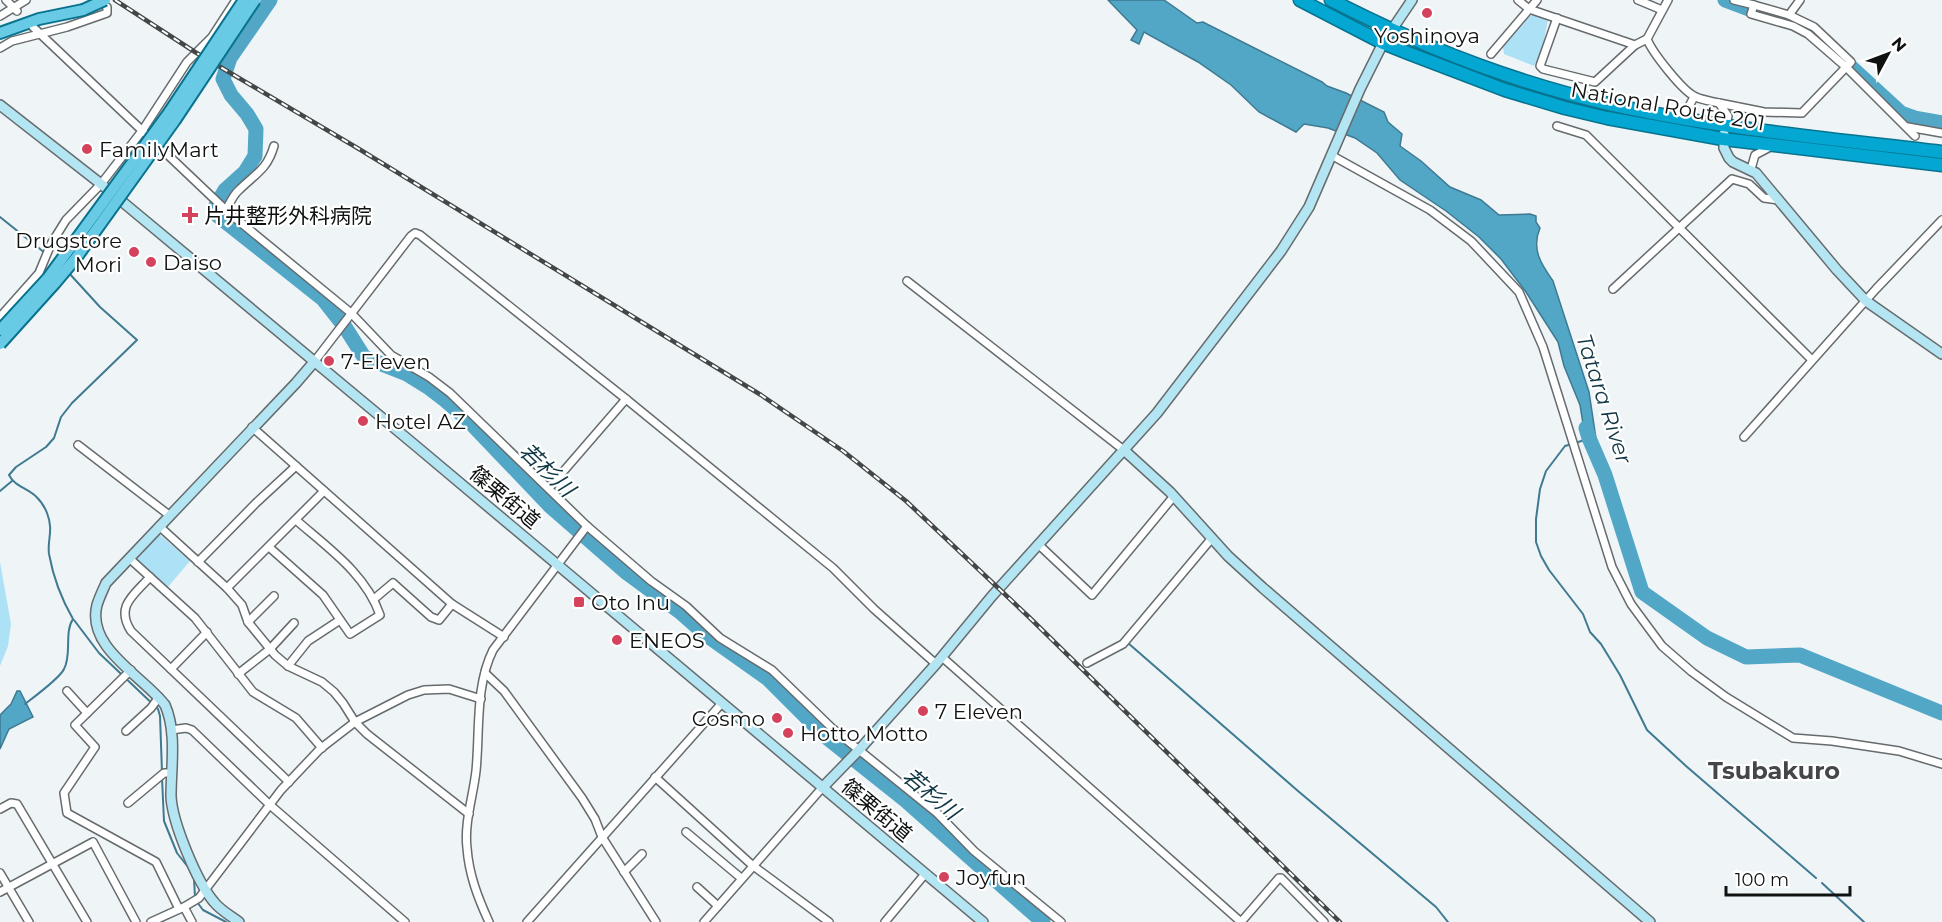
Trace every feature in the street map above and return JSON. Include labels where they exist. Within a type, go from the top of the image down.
[{"type":"highway","name":"National Route 201","points":[[1300,0],[1383,42],[1505,90],[1565,108],[1723,139],[1942,165]]},
{"type":"highway","name":"National Route 201","points":[[1331,0],[1390,30],[1514,77],[1610,104],[1726,125],[1942,152]]},
{"type":"main road","points":[[2,33],[39,19],[83,10],[105,0]]},
{"type":"main road","points":[[0,330],[48,278],[168,114],[244,0]]},
{"type":"main road","points":[[0,344],[76,258],[175,120],[255,0]]},
{"type":"street","points":[[6,0],[15,9]]},
{"type":"street","points":[[0,16],[15,9],[26,0]]},
{"type":"street","points":[[0,48],[36,30],[67,27],[108,13],[107,6],[98,0]]},
{"type":"street","points":[[0,316],[39,273],[51,244],[66,220],[101,184],[142,131],[187,62],[212,37],[236,0]]},
{"type":"street","points":[[704,922],[822,788],[939,661],[992,596],[1125,451],[1164,405],[1292,236],[1309,207],[1383,42],[1412,0]]},
{"type":"street","points":[[1518,0],[1529,9],[1635,45]]},
{"type":"street","points":[[1491,54],[1537,0]]},
{"type":"street","points":[[1638,0],[1662,10]]},
{"type":"street","points":[[1557,18],[1540,66],[1595,82],[1635,45],[1647,39],[1668,0]]},
{"type":"street","points":[[1647,39],[1660,62],[1694,97],[1764,112],[1802,113],[1851,62],[1814,27],[1789,15],[1734,0]]},
{"type":"street","points":[[1789,15],[1800,0]]},
{"type":"street","points":[[1754,5],[1751,14],[1793,26],[1808,34],[1846,67],[1915,136]]},
{"type":"street","points":[[36,30],[226,210],[351,313],[392,355],[429,377],[450,393],[587,526],[651,581],[686,606],[720,638],[772,670],[833,729],[938,813],[974,851],[1060,922]]},
{"type":"street","points":[[1671,116],[1686,112],[1694,97]]},
{"type":"street","points":[[1719,103],[1728,116],[1723,139],[1728,158],[1750,169],[1761,178],[1837,270],[1866,301],[1942,354]]},
{"type":"street","name":"篠栗街道","points":[[0,105],[101,184],[983,922]]},
{"type":"street","points":[[1557,126],[1586,135],[1812,360]]},
{"type":"street","points":[[1908,128],[1942,133]]},
{"type":"street","points":[[1750,169],[1755,155],[1775,145]]},
{"type":"street","points":[[226,210],[237,191],[264,168],[274,146]]},
{"type":"street","points":[[1332,152],[1430,210],[1471,241],[1519,292],[1543,346],[1612,567],[1631,604],[1662,646],[1726,698],[1793,738],[1899,751],[1942,764]]},
{"type":"street","points":[[1613,289],[1732,179],[1749,184],[1764,198],[1779,200]]},
{"type":"street","points":[[1744,437],[1942,220]]},
{"type":"street","points":[[239,922],[213,902],[174,821],[170,715],[159,697],[109,650],[99,634],[96,621],[97,606],[106,583],[296,384],[415,233],[626,399],[833,568],[874,609],[939,661],[1241,922],[1281,878],[1324,922]]},
{"type":"street","points":[[907,281],[1125,451],[1174,496],[1212,538],[1263,588],[1650,922]]},
{"type":"street","points":[[549,488],[626,399]]},
{"type":"street","points":[[252,428],[452,604],[504,637]]},
{"type":"street","points":[[78,445],[169,515]]},
{"type":"street","points":[[198,562],[296,466]]},
{"type":"street","points":[[227,588],[324,490]]},
{"type":"street","points":[[1038,544],[1092,595],[1174,496]]},
{"type":"street","points":[[269,547],[323,595],[350,634],[380,615],[374,598],[362,580],[296,520]]},
{"type":"street","points":[[159,526],[227,588],[242,605],[249,622],[270,649],[288,666],[322,682],[344,703],[355,722],[380,745],[469,814]]},
{"type":"street","points":[[489,922],[470,874],[466,848],[485,673],[493,650],[587,526]]},
{"type":"street","points":[[1087,663],[1123,644],[1212,538]]},
{"type":"street","points":[[129,558],[195,618],[253,692],[296,718],[322,748]]},
{"type":"street","points":[[150,578],[128,601],[124,609],[124,617],[130,631],[289,782]]},
{"type":"street","points":[[374,598],[393,583],[431,617],[439,620],[452,604]]},
{"type":"street","points":[[249,622],[274,596]]},
{"type":"street","points":[[288,666],[309,641],[340,620]]},
{"type":"street","points":[[238,674],[270,649],[294,623]]},
{"type":"street","points":[[171,669],[207,632]]},
{"type":"street","points":[[130,670],[75,724],[95,747],[64,793],[67,813],[156,862],[192,922]]},
{"type":"street","points":[[485,673],[504,691],[582,798],[595,819],[602,837],[656,922]]},
{"type":"street","points":[[152,922],[196,900],[289,782],[322,748],[355,722],[408,695],[424,690],[449,688],[481,699]]},
{"type":"street","points":[[67,691],[87,713]]},
{"type":"street","points":[[126,731],[151,708],[159,697]]},
{"type":"street","points":[[527,922],[722,703]]},
{"type":"street","points":[[171,730],[186,728],[192,730],[270,805],[405,922]]},
{"type":"street","points":[[128,803],[164,773],[171,772]]},
{"type":"street","points":[[655,777],[752,866],[829,922]]},
{"type":"street","points":[[0,809],[11,803],[17,804],[87,922]]},
{"type":"street","points":[[686,832],[741,878]]},
{"type":"street","points":[[0,892],[106,835]]},
{"type":"street","points":[[93,843],[136,922]]},
{"type":"street","points":[[624,872],[642,854]]},
{"type":"street","points":[[0,873],[29,922]]},
{"type":"street","points":[[885,922],[925,873]]},
{"type":"street","points":[[697,887],[718,906]]},
{"type":"shaded area","points":[[1108,0],[1164,0],[1197,23],[1203,22],[1327,86],[1384,112],[1388,122],[1402,134],[1400,146],[1450,187],[1481,200],[1499,215],[1530,214],[1536,216],[1536,222],[1540,228],[1537,236],[1537,250],[1553,281],[1589,392],[1597,445],[1587,449],[1580,405],[1564,366],[1558,342],[1526,292],[1501,259],[1479,237],[1400,180],[1377,153],[1355,138],[1328,128],[1304,124],[1296,132],[1259,112],[1231,85],[1198,62],[1144,32],[1139,44],[1131,40],[1137,30]]},
{"type":"shaded area","points":[[1534,14],[1548,20],[1542,50],[1534,66],[1504,54],[1503,47]]},
{"type":"shaded area","points":[[159,534],[190,561],[167,588],[136,561]]},
{"type":"shaded area","points":[[0,562],[11,624],[8,646],[0,666]]},
{"type":"shaded area","points":[[17,691],[20,691],[33,717],[9,729],[0,749],[0,715],[11,704]]},
{"type":"waterway","name":"若杉川","points":[[270,0],[230,58],[223,79],[231,95],[256,129],[255,156],[245,172],[225,190],[214,209],[217,215],[323,299],[345,327],[364,357],[407,374],[445,400],[467,419],[550,506],[627,573],[680,612],[706,635],[768,679],[826,737],[905,800],[1043,922]]},
{"type":"waterway","points":[[1725,0],[1749,9]]},
{"type":"waterway","points":[[1756,11],[1796,22],[1810,30],[1846,62]]},
{"type":"waterway","points":[[1851,67],[1901,113],[1942,123]]},
{"type":"waterway","points":[[0,217],[45,253]]},
{"type":"waterway","points":[[25,704],[62,673],[68,657],[69,630],[73,619],[58,588],[51,562],[50,525],[47,513],[38,498],[17,484],[9,475],[16,467],[46,447],[54,438],[61,417],[72,403],[137,340],[100,307],[68,272]]},
{"type":"waterway","name":"Tatara River","points":[[1586,428],[1605,475],[1642,592],[1707,638],[1746,657],[1800,655],[1942,713]]},
{"type":"waterway","points":[[1588,439],[1565,446],[1546,471],[1540,489],[1536,519],[1536,542],[1541,556],[1583,614],[1590,632],[1601,644],[1620,675],[1647,730],[1816,878]]},
{"type":"waterway","points":[[0,491],[12,481]]},
{"type":"waterway","points":[[74,620],[99,653],[158,709],[162,772]]},
{"type":"waterway","points":[[1128,643],[1436,907],[1448,922]]},
{"type":"waterway","points":[[162,778],[164,821],[177,853],[194,879],[195,897]]},
{"type":"waterway","points":[[1822,883],[1864,922]]},
{"type":"waterway","points":[[197,902],[203,910],[226,922]]},
{"type":"railway","points":[[115,0],[195,52],[359,149],[761,395],[843,451],[906,501],[1030,618],[1340,922]]},
{"type":"place","name":"Yoshinoya","points":[[1427,13]]},
{"type":"place","name":"FamilyMart","points":[[87,149]]},
{"type":"place","name":"片井整形外科病院","points":[[190,215]]},
{"type":"place","name":"Drugstore Mori","points":[[134,252]]},
{"type":"place","name":"Daiso","points":[[151,262]]},
{"type":"place","name":"7-Eleven","points":[[329,361]]},
{"type":"place","name":"Hotel AZ","points":[[363,421]]},
{"type":"place","name":"Oto Inu","points":[[579,602]]},
{"type":"place","name":"ENEOS","points":[[617,640]]},
{"type":"place","name":"7 Eleven","points":[[923,711]]},
{"type":"place","name":"Cosmo","points":[[777,718]]},
{"type":"place","name":"Hotto Motto","points":[[788,733]]},
{"type":"place","name":"Joyfun","points":[[944,877]]},
{"type":"district","name":"Tsubakuro","points":[[1774,770]]}]
